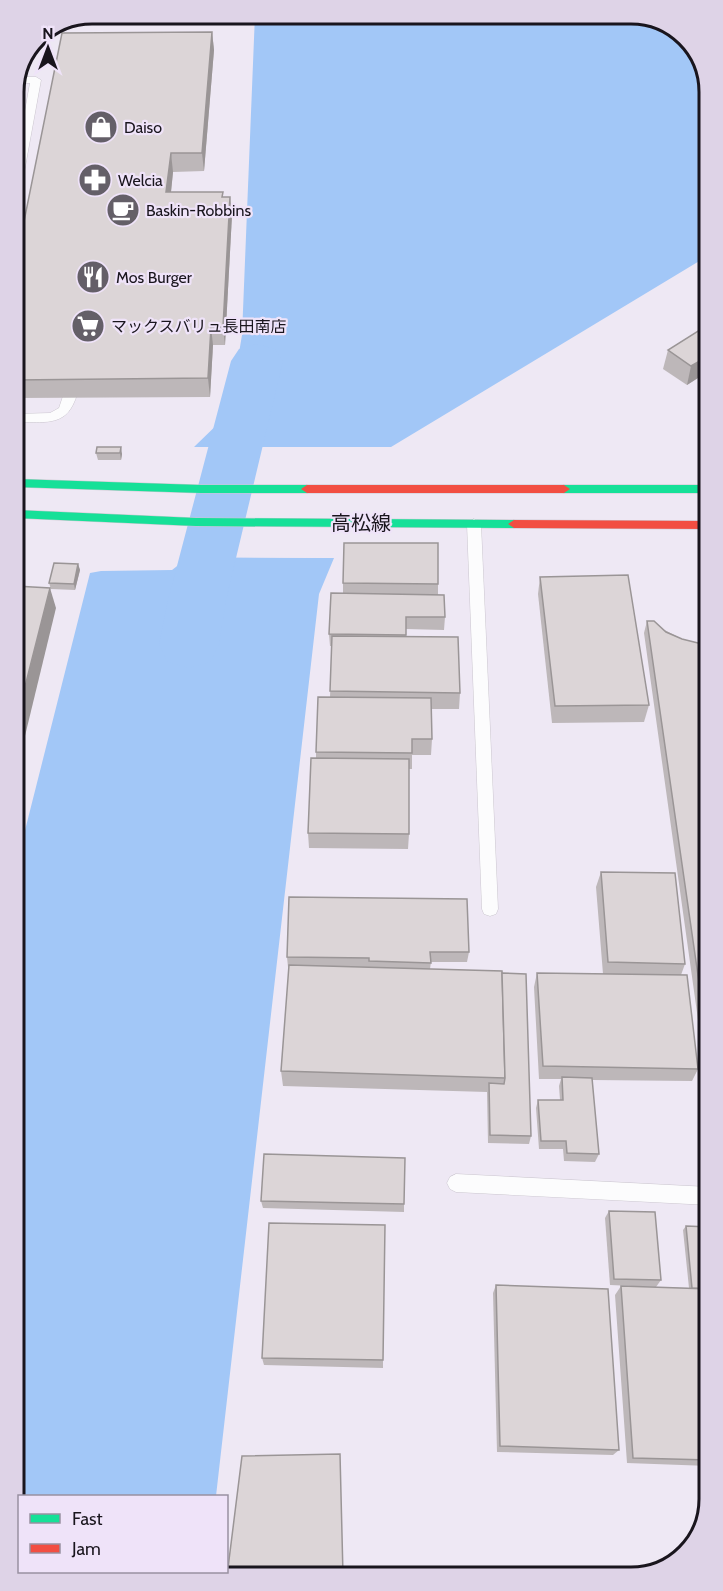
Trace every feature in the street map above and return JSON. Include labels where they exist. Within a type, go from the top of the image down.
[{"type":"main road","name":"高松線","points":[[24,483],[201,489],[699,489]]},
{"type":"main road","name":"高松線","points":[[24,514],[196,522],[699,525]]},
{"type":"lane","points":[[24,145],[36,80],[25,80]]},
{"type":"lane","points":[[24,418],[52,417],[66,410],[72,398],[77,366]]},
{"type":"lane","points":[[474,524],[490,909]]},
{"type":"lane","points":[[456,1182],[699,1195]]},
{"type":"water","points":[[255,24],[636,24],[665,33],[685,50],[698,78],[699,92],[699,261],[391,447],[194,447],[229,413],[242,335]]},
{"type":"water","points":[[189,557],[334,558],[319,594],[216,1495],[24,1495],[24,834],[90,573],[172,570]]},
{"type":"pier","points":[[190,554],[335,555],[334,558],[189,557]]},
{"type":"building","points":[[212,32],[202,153],[171,153],[166,192],[223,192],[222,197],[230,197],[223,327],[211,327],[208,378],[24,380],[24,221],[62,33]]},
{"type":"building","points":[[699,330],[699,361],[691,366],[668,350]]},
{"type":"building","points":[[97,447],[121,447],[120,453],[96,453]]},
{"type":"building","points":[[344,543],[438,543],[438,584],[343,583]]},
{"type":"building","points":[[54,563],[78,564],[74,584],[49,583]]},
{"type":"building","points":[[628,575],[649,705],[555,706],[540,577]]},
{"type":"building","points":[[24,587],[50,588],[24,691]]},
{"type":"building","points":[[331,593],[444,595],[445,617],[406,617],[406,635],[329,634]]},
{"type":"building","points":[[647,621],[654,621],[666,632],[682,639],[699,643],[699,982]]},
{"type":"building","points":[[332,636],[458,637],[460,693],[330,691]]},
{"type":"building","points":[[318,697],[431,698],[432,739],[412,739],[412,753],[316,752]]},
{"type":"building","points":[[311,758],[409,759],[409,834],[308,833]]},
{"type":"building","points":[[601,872],[675,873],[685,964],[608,962]]},
{"type":"building","points":[[289,897],[467,899],[469,952],[430,952],[431,963],[369,961],[369,958],[287,957]]},
{"type":"building","points":[[289,965],[502,971],[505,1078],[281,1071]]},
{"type":"building","points":[[502,973],[526,974],[531,1136],[490,1135],[489,1083],[504,1084],[505,1078]]},
{"type":"building","points":[[537,973],[687,975],[698,1069],[543,1066]]},
{"type":"building","points":[[562,1077],[592,1078],[599,1154],[567,1153],[566,1141],[541,1141],[538,1100],[563,1100]]},
{"type":"building","points":[[264,1154],[405,1158],[404,1204],[261,1201]]},
{"type":"building","points":[[609,1211],[655,1212],[661,1280],[614,1279]]},
{"type":"building","points":[[269,1223],[385,1225],[383,1360],[262,1358]]},
{"type":"building","points":[[686,1226],[699,1227],[699,1288],[692,1288]]},
{"type":"building","points":[[496,1285],[608,1289],[619,1450],[500,1446]]},
{"type":"building","points":[[621,1286],[699,1289],[699,1460],[633,1458]]},
{"type":"building","points":[[340,1454],[343,1567],[228,1567],[242,1456]]},
{"type":"waterway","points":[[189,645],[197,600],[257,361]]},
{"type":"traffic: fast","points":[[24,483],[201,489],[307,489]]},
{"type":"traffic: fast","points":[[564,489],[699,489]]},
{"type":"traffic: fast","points":[[24,514],[196,522],[514,524]]},
{"type":"traffic: jam","points":[[307,489],[564,489]]},
{"type":"traffic: jam","points":[[514,524],[699,525]]},
{"type":"place","name":"Daiso","points":[[101,127]]},
{"type":"place","name":"Welcia","points":[[95,180]]},
{"type":"place","name":"Baskin-Robbins","points":[[123,210]]},
{"type":"place","name":"Mos Burger","points":[[93,277]]},
{"type":"place","name":"マックスバリュ長田南店","points":[[88,326]]}]
